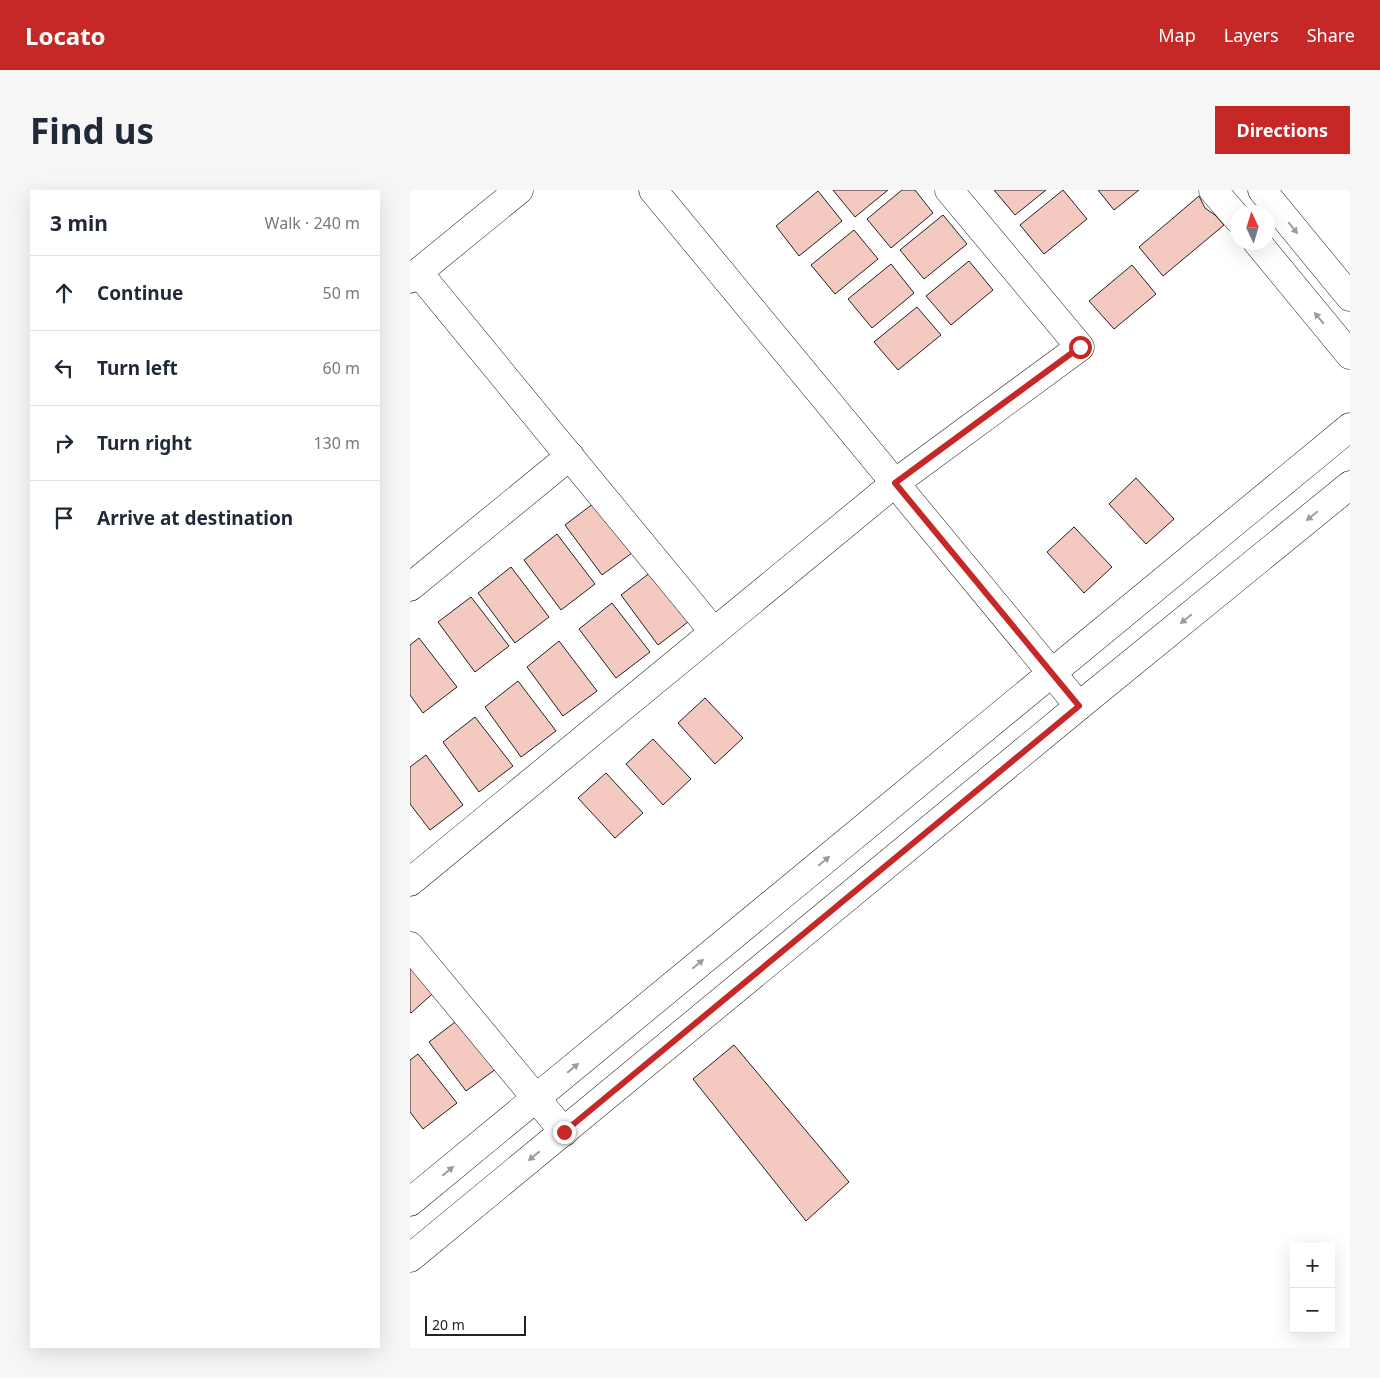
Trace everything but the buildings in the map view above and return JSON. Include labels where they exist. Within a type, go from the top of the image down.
[{"type":"street","points":[[519,190],[414,276],[570,456],[714,632]]},
{"type":"street","points":[[653,190],[1079,706]]},
{"type":"street","points":[[410,882],[895,483],[1080,347],[949,190]]},
{"type":"street","points":[[1213,190],[1230,210]]},
{"type":"street","points":[[1262,190],[1350,297]]},
{"type":"street","points":[[1264,250],[1350,355]]},
{"type":"street","points":[[410,1202],[1350,427]]},
{"type":"street","points":[[410,586],[570,456]]},
{"type":"street","points":[[410,1258],[1350,485]]},
{"type":"street","points":[[410,946],[564,1132]]},
{"type":"route","points":[[564,1132],[1079,706],[895,483],[1080,347]]}]
